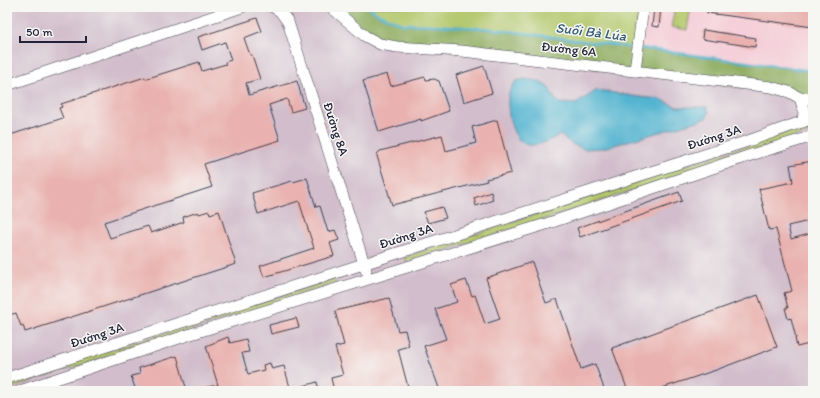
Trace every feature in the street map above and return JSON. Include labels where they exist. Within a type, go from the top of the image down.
[{"type":"street","points":[[7,85],[242,7]]},
{"type":"street","name":"Đường 8A","points":[[273,7],[280,11],[288,22],[369,278]]},
{"type":"street","name":"Đường 6A","points":[[331,7],[365,36],[380,44],[397,47],[636,66],[780,88],[800,98],[813,99]]},
{"type":"street","points":[[636,66],[643,7]]},
{"type":"street","points":[[800,98],[808,121]]},
{"type":"street","name":"Đường 3A","points":[[7,378],[808,121]]},
{"type":"street","points":[[20,391],[191,334],[546,224],[754,154],[813,136]]},
{"type":"shaded area","points":[[7,7],[370,7],[577,41],[813,71],[813,391],[7,391]]},
{"type":"shaded area","points":[[646,7],[813,7],[813,71],[641,49]]},
{"type":"green space","points":[[336,7],[369,7],[376,13],[402,24],[493,29],[813,71],[813,103],[802,95],[381,41]]},
{"type":"green space","points":[[369,7],[640,7],[635,48],[493,29],[402,24],[376,13]]},
{"type":"green space","points":[[675,7],[691,7],[687,30],[671,27]]},
{"type":"green space","points":[[808,126],[813,126],[813,131],[545,219],[406,262],[405,257]]},
{"type":"green space","points":[[335,279],[336,283],[7,389],[7,383]]},
{"type":"water","points":[[525,79],[538,81],[548,87],[555,99],[560,103],[576,104],[597,90],[660,99],[677,107],[707,107],[709,112],[706,118],[698,121],[604,148],[584,149],[572,144],[560,135],[534,145],[524,144],[519,140],[512,127],[508,111],[508,98],[509,93],[516,81]]},
{"type":"building","points":[[654,7],[661,7],[659,27],[652,26]]},
{"type":"building","points":[[708,7],[813,7],[813,27],[707,13]]},
{"type":"building","points":[[257,18],[262,31],[244,38],[250,55],[252,55],[260,79],[246,83],[249,95],[297,81],[305,108],[291,112],[287,99],[269,105],[280,140],[204,164],[212,187],[104,222],[110,238],[148,226],[151,233],[184,222],[183,217],[198,212],[199,214],[209,211],[210,214],[219,211],[236,264],[25,332],[16,313],[9,315],[7,309],[7,136],[63,118],[59,108],[62,107],[61,104],[145,77],[145,79],[199,62],[202,71],[226,64],[225,62],[231,60],[225,42],[202,50],[198,37]]},
{"type":"building","points":[[703,30],[756,38],[755,47],[702,39]]},
{"type":"building","points":[[484,66],[492,93],[464,102],[456,75]]},
{"type":"building","points":[[387,74],[391,86],[425,77],[426,80],[434,79],[439,81],[449,111],[421,121],[421,119],[379,132],[363,81]]},
{"type":"building","points":[[497,120],[511,173],[486,179],[487,181],[392,205],[377,156],[380,151],[442,135],[446,151],[476,143],[472,127]]},
{"type":"building","points":[[813,161],[813,220],[788,226],[791,239],[813,233],[813,343],[797,347],[791,318],[788,319],[785,308],[788,308],[784,293],[792,291],[776,229],[769,230],[759,189],[793,182],[790,165]]},
{"type":"building","points":[[307,178],[316,207],[320,206],[328,232],[335,230],[339,240],[330,243],[334,256],[264,277],[260,266],[314,248],[299,201],[258,214],[252,193]]},
{"type":"building","points":[[491,192],[493,200],[476,206],[474,198]]},
{"type":"building","points":[[679,192],[682,201],[580,237],[577,228]]},
{"type":"building","points":[[442,207],[446,218],[428,223],[424,212]]},
{"type":"building","points":[[532,262],[546,303],[557,299],[581,369],[595,364],[605,391],[440,391],[424,346],[446,339],[435,309],[457,302],[451,285],[466,280],[472,296],[475,295],[485,324],[500,319],[486,278]]},
{"type":"building","points":[[758,295],[777,347],[716,370],[653,391],[628,391],[612,348]]},
{"type":"building","points":[[389,298],[398,331],[405,330],[409,346],[398,349],[409,391],[334,391],[331,378],[343,375],[335,347],[344,345],[335,311]]},
{"type":"building","points":[[296,318],[299,327],[271,334],[269,325]]},
{"type":"building","points":[[228,337],[230,343],[246,339],[249,352],[242,353],[248,374],[264,370],[263,365],[270,363],[272,369],[284,366],[291,391],[202,391],[202,388],[218,385],[206,346]]},
{"type":"building","points":[[177,356],[187,391],[136,391],[131,376],[140,374],[139,368]]},
{"type":"building","points":[[317,382],[319,391],[294,391],[293,389]]},
{"type":"waterway","name":"Suối Bà Lúa","points":[[369,7],[376,13],[402,24],[493,29],[635,48]]},
{"type":"waterway","name":"Suối Bà Lúa","points":[[640,48],[813,71]]}]
